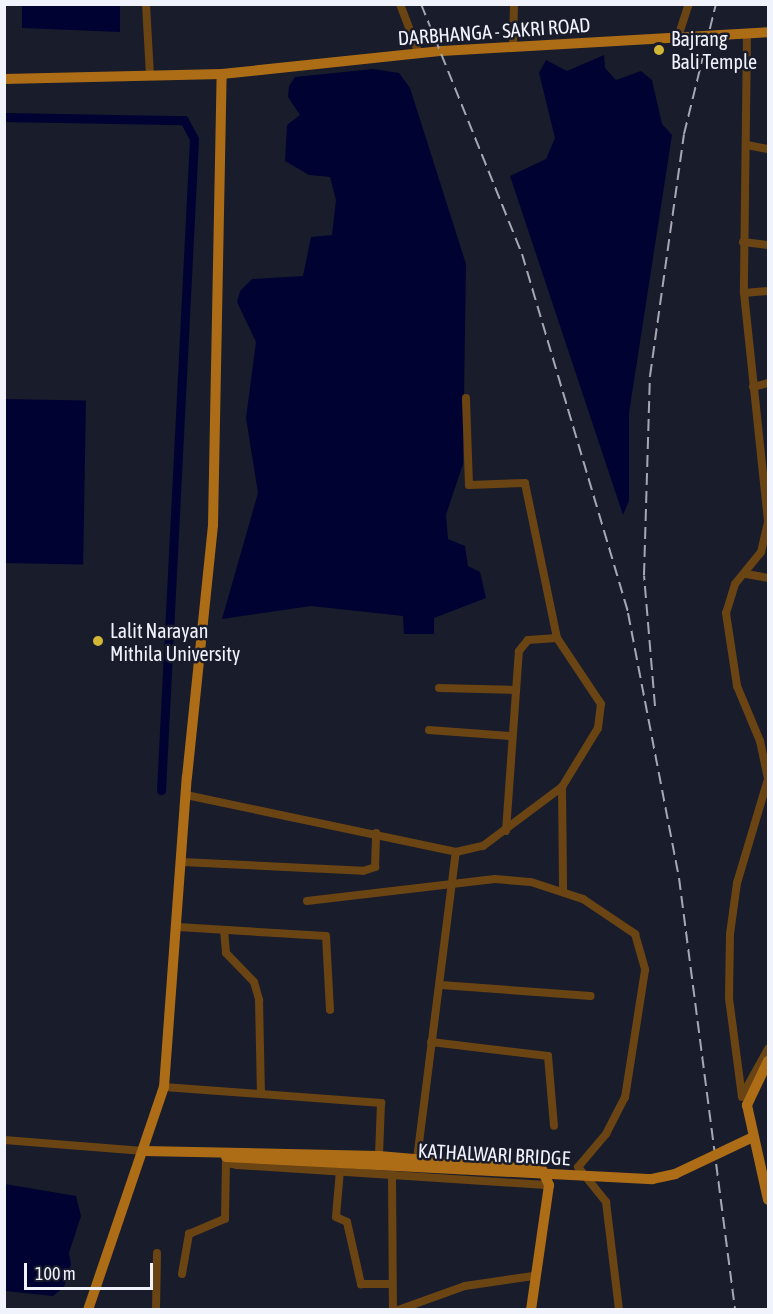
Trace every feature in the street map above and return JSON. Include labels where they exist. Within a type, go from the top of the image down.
[{"type":"main road","name":"DARBHANGA - SAKRI ROAD","points":[[4,79],[222,74],[419,54],[768,32]]},
{"type":"main road","points":[[88,1310],[164,1087],[178,927],[186,795],[213,525],[222,74]]},
{"type":"main road","points":[[768,1061],[748,1098],[752,1138],[768,1200]]},
{"type":"main road","name":"KATHALWARI BRIDGE","points":[[226,1160],[652,1179],[675,1174],[752,1138]]},
{"type":"main road","points":[[144,1151],[226,1160],[229,1151],[378,1156],[537,1168],[546,1173],[549,1185],[533,1276],[531,1310]]},
{"type":"street","points":[[146,4],[150,75]]},
{"type":"street","points":[[400,4],[419,54]]},
{"type":"street","points":[[513,47],[514,4]]},
{"type":"street","points":[[678,37],[688,4]]},
{"type":"street","points":[[747,34],[744,293],[768,522],[761,552],[727,599],[727,629],[737,686],[760,741],[768,778],[737,883],[730,934],[729,998],[742,1097],[768,1049]]},
{"type":"street","points":[[747,145],[768,149]]},
{"type":"street","points":[[743,242],[768,245]]},
{"type":"street","points":[[744,293],[768,291]]},
{"type":"street","points":[[753,387],[768,383]]},
{"type":"street","points":[[186,795],[376,833],[456,852],[483,846],[562,787],[587,750],[602,713],[591,684],[557,638],[525,483],[474,487],[468,483],[466,398]]},
{"type":"street","points":[[746,574],[768,578]]},
{"type":"street","points":[[506,831],[513,690],[524,642],[557,638]]},
{"type":"street","points":[[439,688],[513,690]]},
{"type":"street","points":[[429,730],[510,736]]},
{"type":"street","points":[[562,787],[563,891]]},
{"type":"street","points":[[182,862],[363,871],[375,867],[376,833]]},
{"type":"street","points":[[417,1159],[431,1041],[441,985],[456,852]]},
{"type":"street","points":[[308,901],[385,896],[452,883],[495,879],[563,891],[618,918],[635,934],[646,958],[626,1097],[606,1134],[578,1167],[606,1202],[619,1310]]},
{"type":"street","points":[[178,927],[326,936],[330,1010]]},
{"type":"street","points":[[224,930],[226,953],[254,982],[259,1000],[261,1094]]},
{"type":"street","points":[[441,985],[591,996]]},
{"type":"street","points":[[431,1041],[548,1056],[554,1126]]},
{"type":"street","points":[[164,1087],[381,1103],[378,1156]]},
{"type":"street","points":[[4,1140],[144,1151]]},
{"type":"street","points":[[182,1274],[189,1234],[225,1219],[226,1160],[392,1175],[549,1185]]},
{"type":"street","points":[[340,1170],[336,1217],[347,1222],[361,1284],[392,1284]]},
{"type":"street","points":[[392,1175],[393,1310]]},
{"type":"street","points":[[156,1310],[157,1253]]},
{"type":"street","points":[[398,1310],[465,1286],[533,1276]]},
{"type":"shaded area","points":[[22,5],[120,5],[120,32],[22,28]]},
{"type":"shaded area","points":[[604,55],[605,68],[616,80],[641,71],[652,80],[662,124],[672,135],[629,413],[629,501],[623,515],[510,176],[546,159],[555,138],[539,73],[546,60],[567,71]]},
{"type":"shaded area","points":[[373,69],[399,73],[410,88],[466,264],[463,464],[446,515],[448,539],[465,546],[468,566],[480,572],[486,598],[434,618],[434,634],[404,634],[403,616],[311,606],[222,619],[258,493],[246,418],[256,342],[237,302],[240,291],[252,279],[303,276],[311,237],[332,235],[336,200],[330,177],[309,175],[285,161],[287,125],[300,115],[288,97],[289,86],[295,77]]},
{"type":"shaded area","points":[[5,399],[86,400],[83,564],[4,563]]},
{"type":"shaded area","points":[[5,1184],[76,1196],[81,1216],[69,1253],[71,1265],[64,1287],[53,1296],[5,1291]]},
{"type":"waterway","points":[[4,117],[184,120],[194,139],[161,790]]},
{"type":"railway","points":[[421,4],[522,254],[628,613],[679,878],[735,1310]]},
{"type":"railway","points":[[655,706],[644,575],[650,376],[684,134],[716,4]]},
{"type":"place","name":"Bajrang Bali Temple","points":[[659,50]]},
{"type":"place","name":"Lalit Narayan Mithila University","points":[[98,641]]}]
